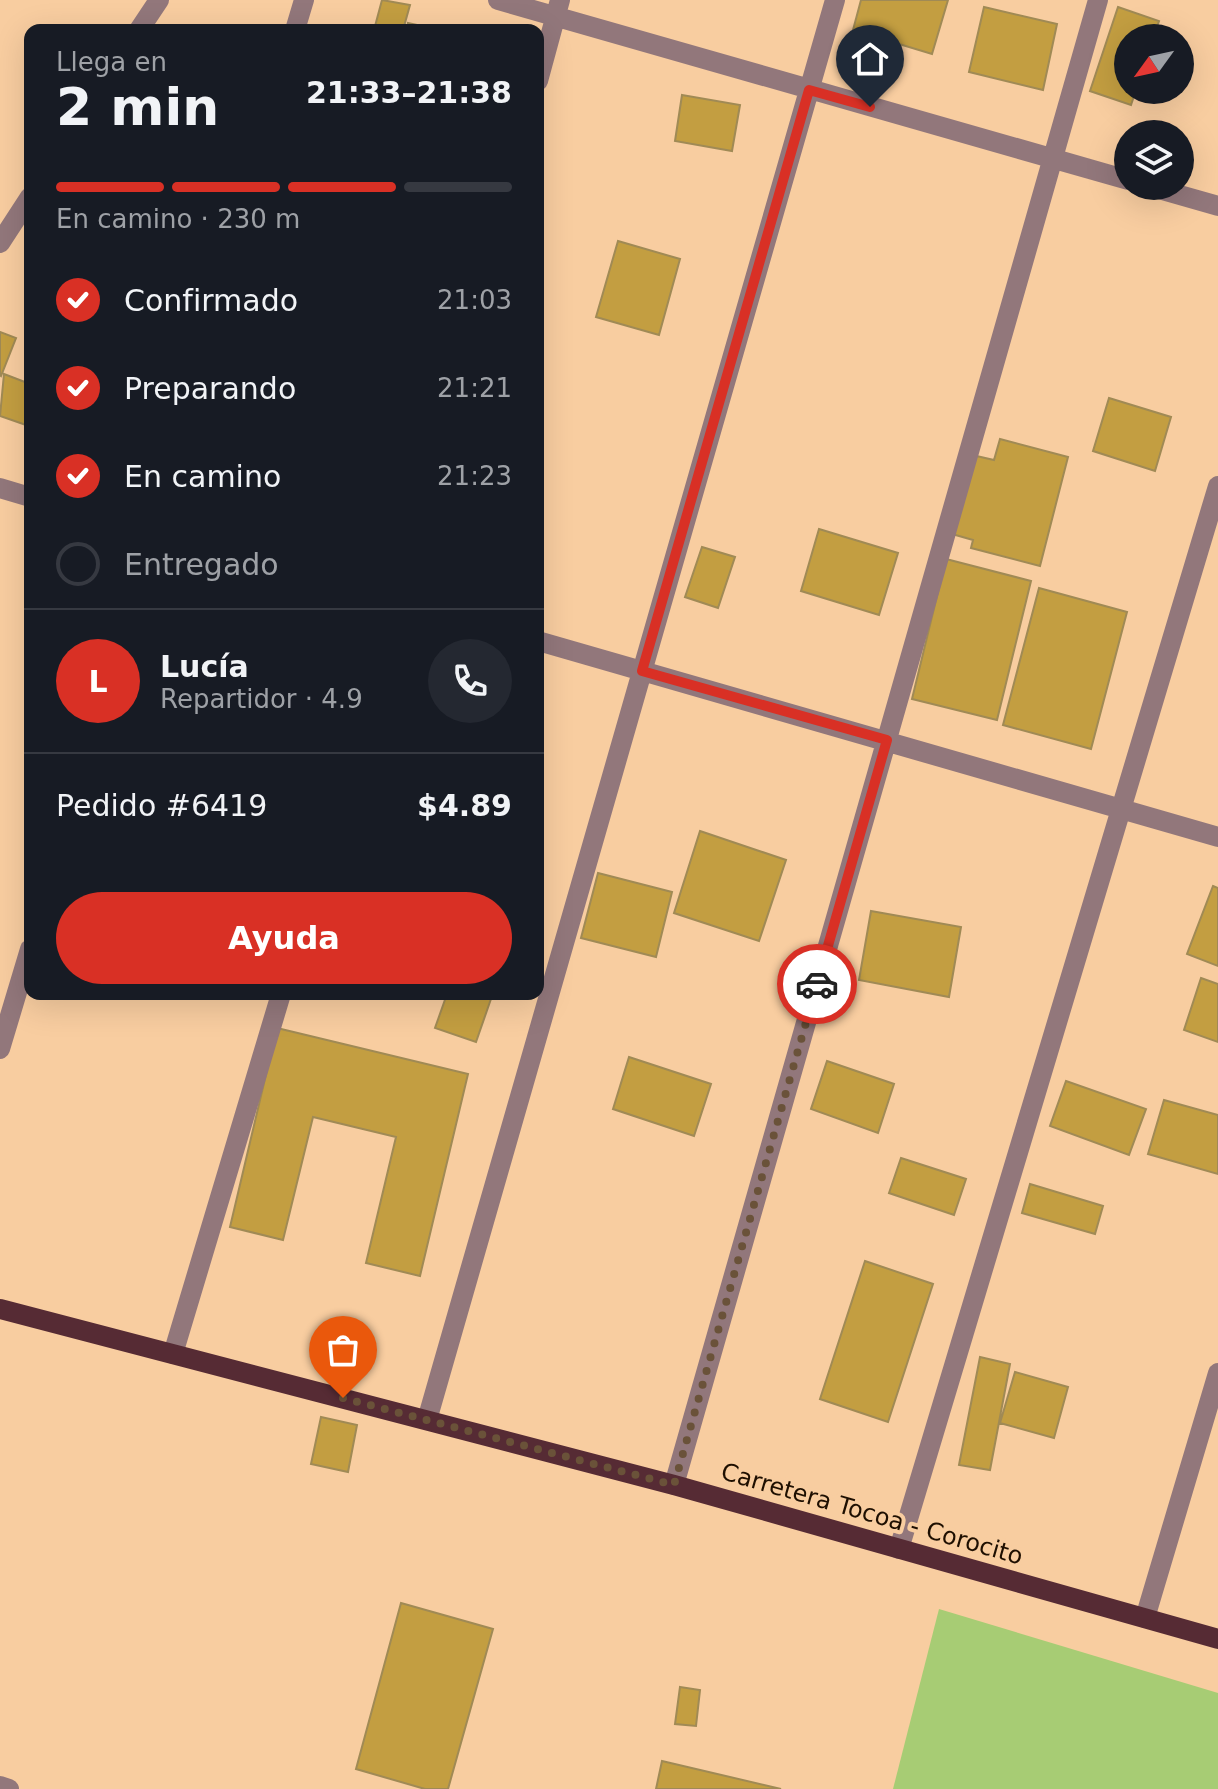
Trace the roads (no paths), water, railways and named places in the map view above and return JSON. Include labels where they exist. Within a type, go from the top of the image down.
[{"type":"main road","name":"Carretera Tocoa - Corocito","points":[[0,1309],[674,1485],[1218,1639]]},
{"type":"street","points":[[143,24],[159,0]]},
{"type":"street","points":[[297,24],[304,0]]},
{"type":"street","points":[[498,0],[558,8],[809,90],[1114,176]]},
{"type":"street","points":[[427,1420],[835,0]]},
{"type":"street","points":[[674,1485],[1098,0]]},
{"type":"street","points":[[544,59],[558,8]]},
{"type":"street","points":[[1194,199],[1218,206]]},
{"type":"street","points":[[0,243],[24,206]]},
{"type":"street","points":[[899,1549],[1218,486]]},
{"type":"street","points":[[0,488],[24,495]]},
{"type":"street","points":[[544,643],[1218,837]]},
{"type":"street","points":[[0,1049],[24,969]]},
{"type":"street","points":[[173,1354],[279,1000]]},
{"type":"street","points":[[1145,1618],[1218,1373]]},
{"type":"street","points":[[0,1786],[9,1789]]}]
